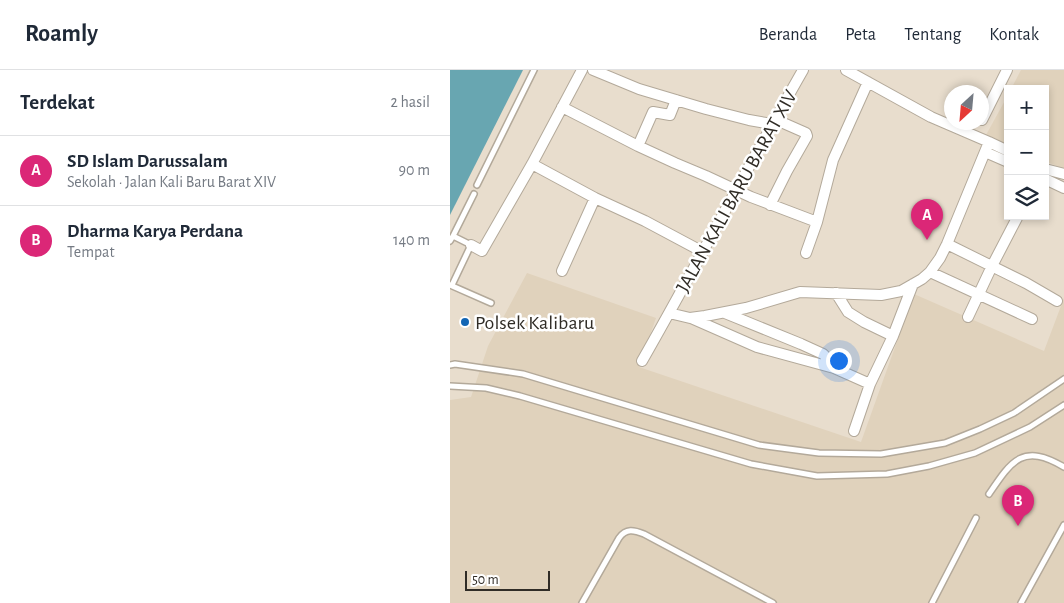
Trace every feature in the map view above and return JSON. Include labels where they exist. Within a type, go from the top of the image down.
[{"type":"street","points":[[471,245],[482,251],[532,164],[582,70]]},
{"type":"street","points":[[593,70],[639,89],[676,100],[749,120],[772,124],[781,122],[806,133],[807,136],[770,204]]},
{"type":"street","name":"JALAN KALI BARU BARAT XIV","points":[[642,361],[803,70]]},
{"type":"street","points":[[846,70],[931,117],[1004,149]]},
{"type":"street","points":[[989,105],[1007,70]]},
{"type":"street","points":[[806,253],[817,222],[833,160],[868,82]]},
{"type":"street","points":[[638,146],[652,112],[670,115],[676,100]]},
{"type":"street","points":[[562,107],[638,146],[737,190],[817,222]]},
{"type":"street","points":[[974,135],[976,130]]},
{"type":"street","name":"JALAN KALI BARU BARAT XIV","points":[[669,313],[690,318],[725,313],[800,292],[880,295],[901,291],[930,272],[940,258],[989,142]]},
{"type":"street","points":[[985,152],[1004,160]]},
{"type":"street","points":[[532,164],[703,252]]},
{"type":"street","points":[[1049,169],[1064,174]]},
{"type":"street","points":[[1049,181],[1064,188]]},
{"type":"street","points":[[562,271],[595,198]]},
{"type":"street","points":[[968,317],[1016,220]]},
{"type":"street","points":[[947,244],[1057,301]]},
{"type":"street","points":[[930,272],[1032,319]]},
{"type":"street","points":[[854,431],[870,384],[893,336],[913,284]]},
{"type":"street","points":[[836,293],[848,312],[893,336]]},
{"type":"street","points":[[725,313],[823,354],[834,368]]},
{"type":"street","points":[[690,318],[757,347],[834,368],[870,384]]},
{"type":"lane","points":[[477,185],[534,70]]},
{"type":"lane","points":[[474,194],[451,238],[471,245],[451,285],[491,303]]},
{"type":"lane","points":[[450,365],[455,364],[523,374],[759,445],[819,453],[880,454],[945,443],[980,429],[1014,412],[1064,379]]},
{"type":"lane","points":[[450,386],[486,388],[520,396],[751,464],[816,476],[887,474],[948,461],[975,453],[1030,427],[1064,405]]},
{"type":"lane","points":[[989,494],[1005,470],[1018,459],[1032,456],[1044,458],[1064,467]]},
{"type":"lane","points":[[933,603],[976,518]]},
{"type":"lane","points":[[1021,603],[1064,525]]},
{"type":"lane","points":[[582,603],[622,533],[630,530],[644,534],[773,603]]},
{"type":"shaded area","points":[[1021,70],[1064,70],[1064,169],[1049,163],[1049,85],[1013,85]]},
{"type":"shaded area","points":[[1004,102],[1004,143],[986,135]]},
{"type":"shaded area","points":[[527,273],[656,318],[639,367],[861,442],[914,294],[1044,351],[1064,298],[1064,603],[450,603],[450,400],[471,397],[488,346]]},
{"type":"water","points":[[450,70],[523,70],[450,215]]},
{"type":"place","name":"SD Islam Darussalam","points":[[927,240]]},
{"type":"place","name":"Polsek Kalibaru","points":[[465,322]]},
{"type":"place","name":"Dharma Karya Perdana","points":[[1018,526]]}]
